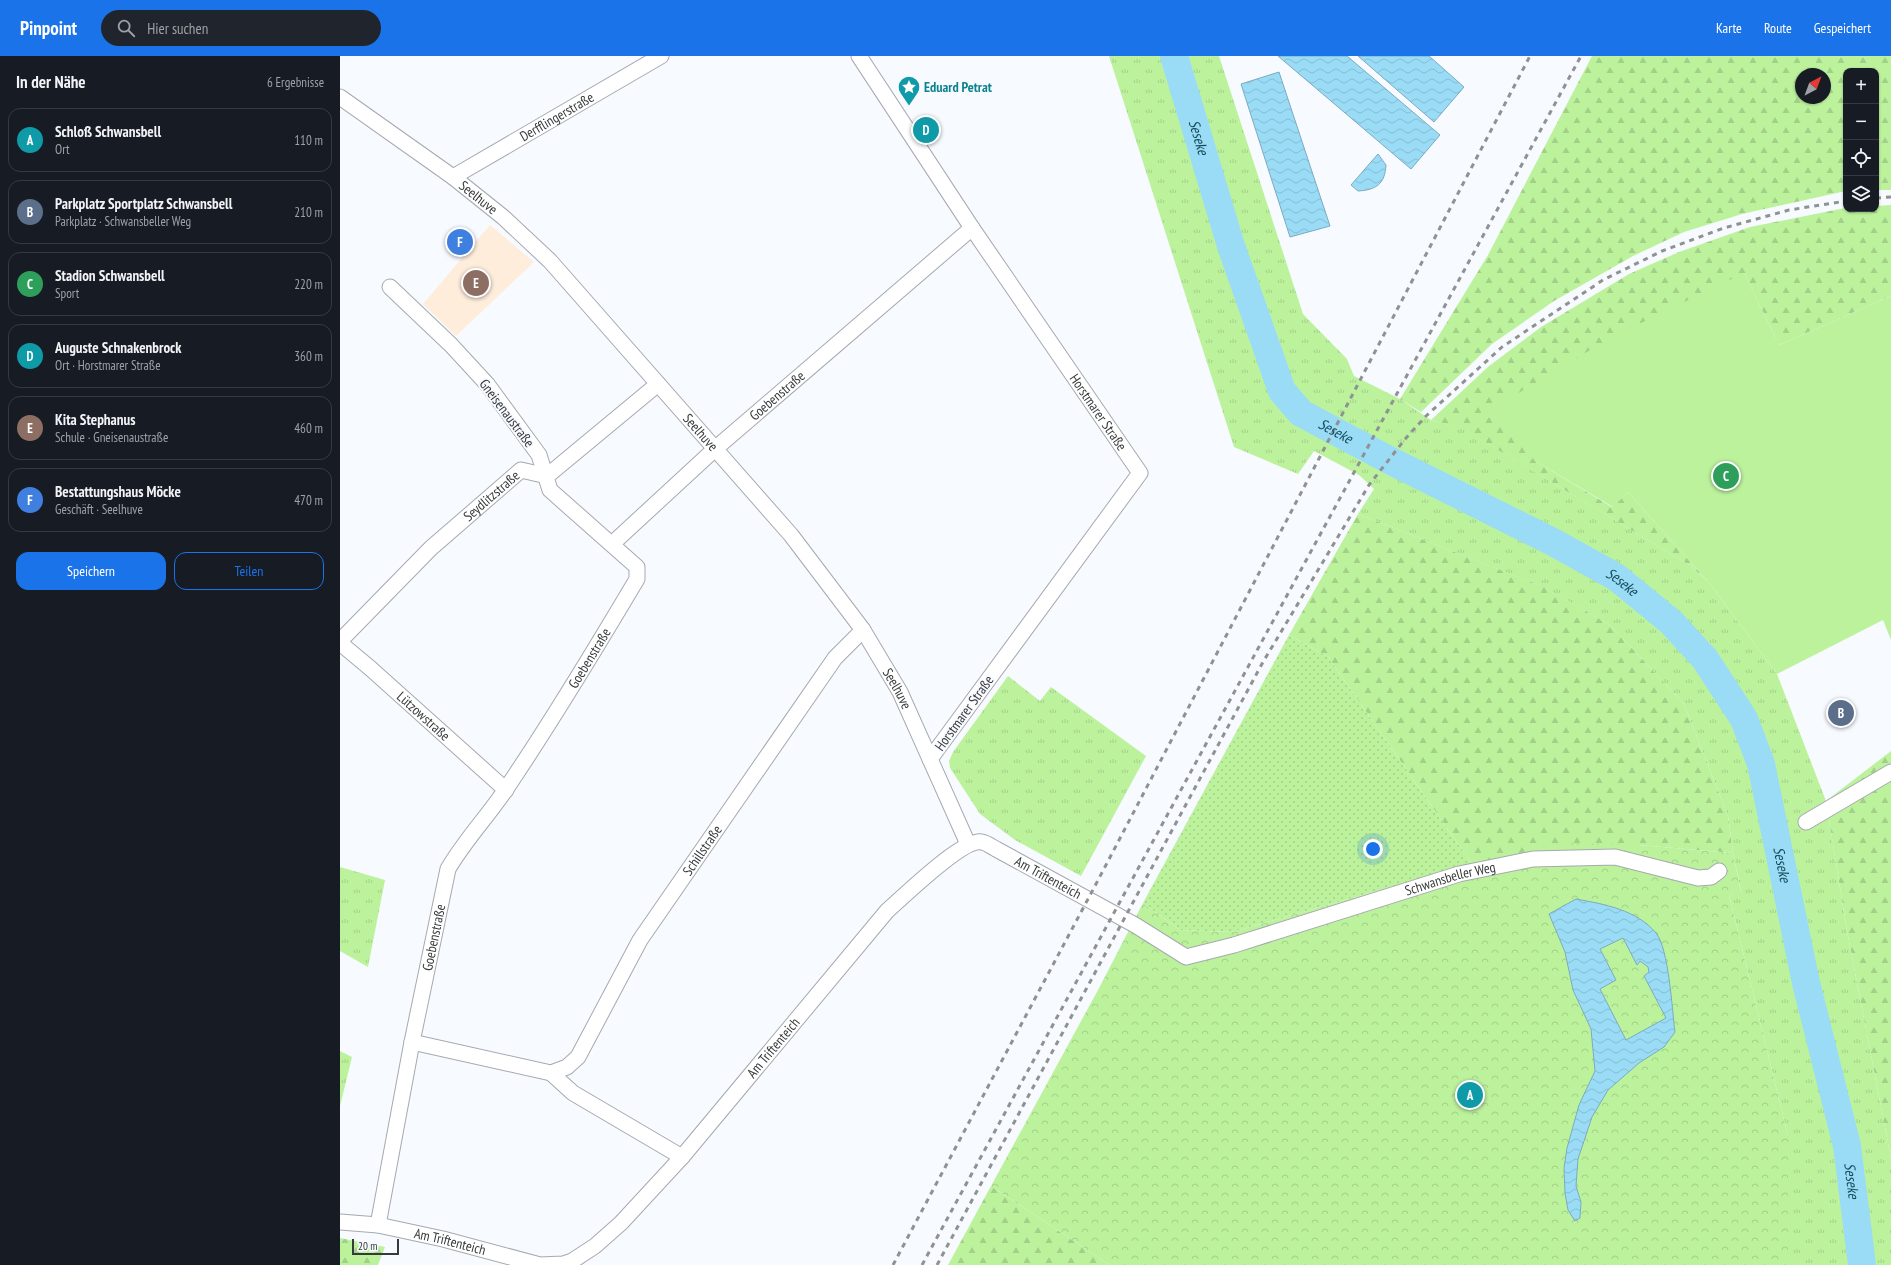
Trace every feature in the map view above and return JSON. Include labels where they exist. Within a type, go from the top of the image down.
[{"type":"street","name":"Derfflingerstraße","points":[[453,177],[661,56]]},
{"type":"street","name":"Horstmarer Straße","points":[[859,56],[972,228],[1140,473],[930,759]]},
{"type":"street","name":"Seelhuve","points":[[340,97],[453,177],[503,217],[550,261],[791,535],[863,630],[900,692],[968,844]]},
{"type":"street","name":"Goebenstraße","points":[[378,1225],[412,1042],[448,869],[458,852],[506,790],[557,712],[637,579],[637,567],[612,544],[716,448],[972,228]]},
{"type":"street","name":"Gneisenaustraße","points":[[390,287],[451,345],[487,384],[539,455],[547,476],[550,490],[612,544]]},
{"type":"street","points":[[547,476],[658,384]]},
{"type":"street","name":"Seydlitzstraße","points":[[340,642],[431,548],[521,470],[547,476]]},
{"type":"street","name":"Schillstraße","points":[[551,1073],[567,1067],[578,1056],[640,940],[835,658],[863,630]]},
{"type":"street","name":"Lützowstraße","points":[[340,642],[506,790]]},
{"type":"street","points":[[1806,822],[1891,772]]},
{"type":"street","name":"Am Triftenteich","points":[[340,1222],[378,1225],[443,1238],[517,1262],[540,1265],[563,1264],[572,1261],[595,1246],[621,1223],[682,1157],[887,911],[925,876],[968,844],[982,842],[996,849],[1135,925],[1186,957]]},
{"type":"street","name":"Schwansbeller Weg","points":[[1186,957],[1234,945],[1459,874],[1533,858],[1615,857],[1698,878],[1711,877],[1719,871]]},
{"type":"street","points":[[412,1042],[551,1073],[573,1093],[682,1157]]},
{"type":"shaded area","points":[[490,225],[534,262],[456,336],[423,304]]},
{"type":"green space","points":[[1109,56],[1219,56],[1303,314],[1347,359],[1354,376],[1400,399],[1431,420],[1464,429],[1691,566],[1710,584],[1777,674],[1826,801],[1847,931],[1891,1158],[1891,1265],[1788,1265],[1788,1136],[1729,895],[1741,891],[1733,853],[1728,816],[1684,704],[1610,625],[1543,587],[1358,514],[1374,489],[1359,475],[1314,451],[1298,474],[1234,447]]},
{"type":"green space","points":[[1592,56],[1891,56],[1891,190],[1879,190],[1879,68],[1843,68],[1843,192],[1742,214],[1684,232],[1633,256],[1554,301],[1492,344],[1421,412],[1400,399],[1488,255]]},
{"type":"green space","points":[[1891,205],[1891,296],[1779,345],[1744,273],[1535,461],[1612,507],[1628,492],[1710,584],[1691,566],[1465,430],[1431,420],[1489,366],[1541,327],[1629,274],[1679,252],[1750,227],[1843,208],[1843,212],[1879,212],[1879,206]]},
{"type":"green space","points":[[1744,273],[1779,345],[1891,296],[1891,640],[1883,620],[1777,674],[1710,584],[1628,492],[1613,507],[1535,461],[1492,409],[1612,337]]},
{"type":"green space","points":[[1358,514],[1544,587],[1610,625],[1684,704],[1728,816],[1733,853],[1639,845],[1472,864],[1328,657],[1289,635]]},
{"type":"green space","points":[[1289,635],[1328,657],[1472,864],[1232,932],[1180,930],[1143,903]]},
{"type":"green space","points":[[1008,676],[1040,701],[1051,687],[1146,756],[1081,876],[1015,840],[980,814],[950,768],[949,761],[953,752]]},
{"type":"green space","points":[[1891,751],[1891,1158],[1847,931],[1826,801]]},
{"type":"green space","points":[[1565,843],[1639,845],[1733,853],[1741,892],[1729,895],[1788,1136],[1788,1265],[1110,1265],[991,1186],[1098,990],[1143,903],[1180,930],[1232,932],[1472,864]]},
{"type":"green space","points":[[340,867],[385,880],[368,967],[340,951]]},
{"type":"green space","points":[[340,1051],[352,1057],[340,1106]]},
{"type":"green space","points":[[991,1186],[1110,1265],[948,1265]]},
{"type":"green space","points":[[340,1238],[385,1247],[378,1265],[340,1265]]},
{"type":"water","points":[[1278,56],[1347,56],[1440,135],[1411,169]]},
{"type":"water","points":[[1358,56],[1429,56],[1464,87],[1434,122]]},
{"type":"water","points":[[1279,72],[1330,226],[1290,237],[1241,84]]},
{"type":"water","points":[[1378,154],[1386,165],[1384,177],[1375,187],[1358,191],[1351,185]]},
{"type":"water","points":[[1576,899],[1619,909],[1630,913],[1648,925],[1656,933],[1664,952],[1675,1032],[1664,1047],[1639,1063],[1608,1090],[1592,1117],[1578,1159],[1576,1186],[1581,1202],[1580,1218],[1575,1221],[1568,1210],[1565,1193],[1564,1168],[1567,1148],[1579,1105],[1595,1071],[1591,1029],[1573,990],[1565,952],[1549,914]],"holes":[[[1623,938],[1637,965],[1640,961],[1648,967],[1649,972],[1644,976],[1666,1018],[1626,1040],[1600,989],[1616,980],[1600,949]]]},
{"type":"waterway","name":"Seseke","points":[[1174,56],[1231,246],[1282,391],[1301,413],[1389,460],[1553,542],[1616,577],[1671,622],[1705,659],[1744,719],[1761,764],[1806,983],[1847,1146],[1862,1265]]},
{"type":"railway","points":[[893,1265],[1096,884],[1530,56]]},
{"type":"railway","points":[[922,1265],[1581,56]]},
{"type":"railway","points":[[1879,198],[1891,197]]},
{"type":"railway","points":[[937,1265],[1263,662],[1369,485],[1406,438],[1426,416],[1502,347],[1603,280],[1662,251],[1724,228],[1789,210],[1843,201]]},
{"type":"place","name":"Eduard Petrat","points":[[909,106]]},
{"type":"place","name":"Auguste Schnakenbrock","points":[[926,130]]},
{"type":"place","name":"Bestattungshaus Möcke","points":[[460,242]]},
{"type":"place","name":"Kita Stephanus","points":[[476,283]]},
{"type":"place","name":"Stadion Schwansbell","points":[[1726,476]]},
{"type":"place","name":"Parkplatz Sportplatz Schwansbell","points":[[1841,713]]},
{"type":"place","name":"Schloß Schwansbell","points":[[1470,1095]]}]
